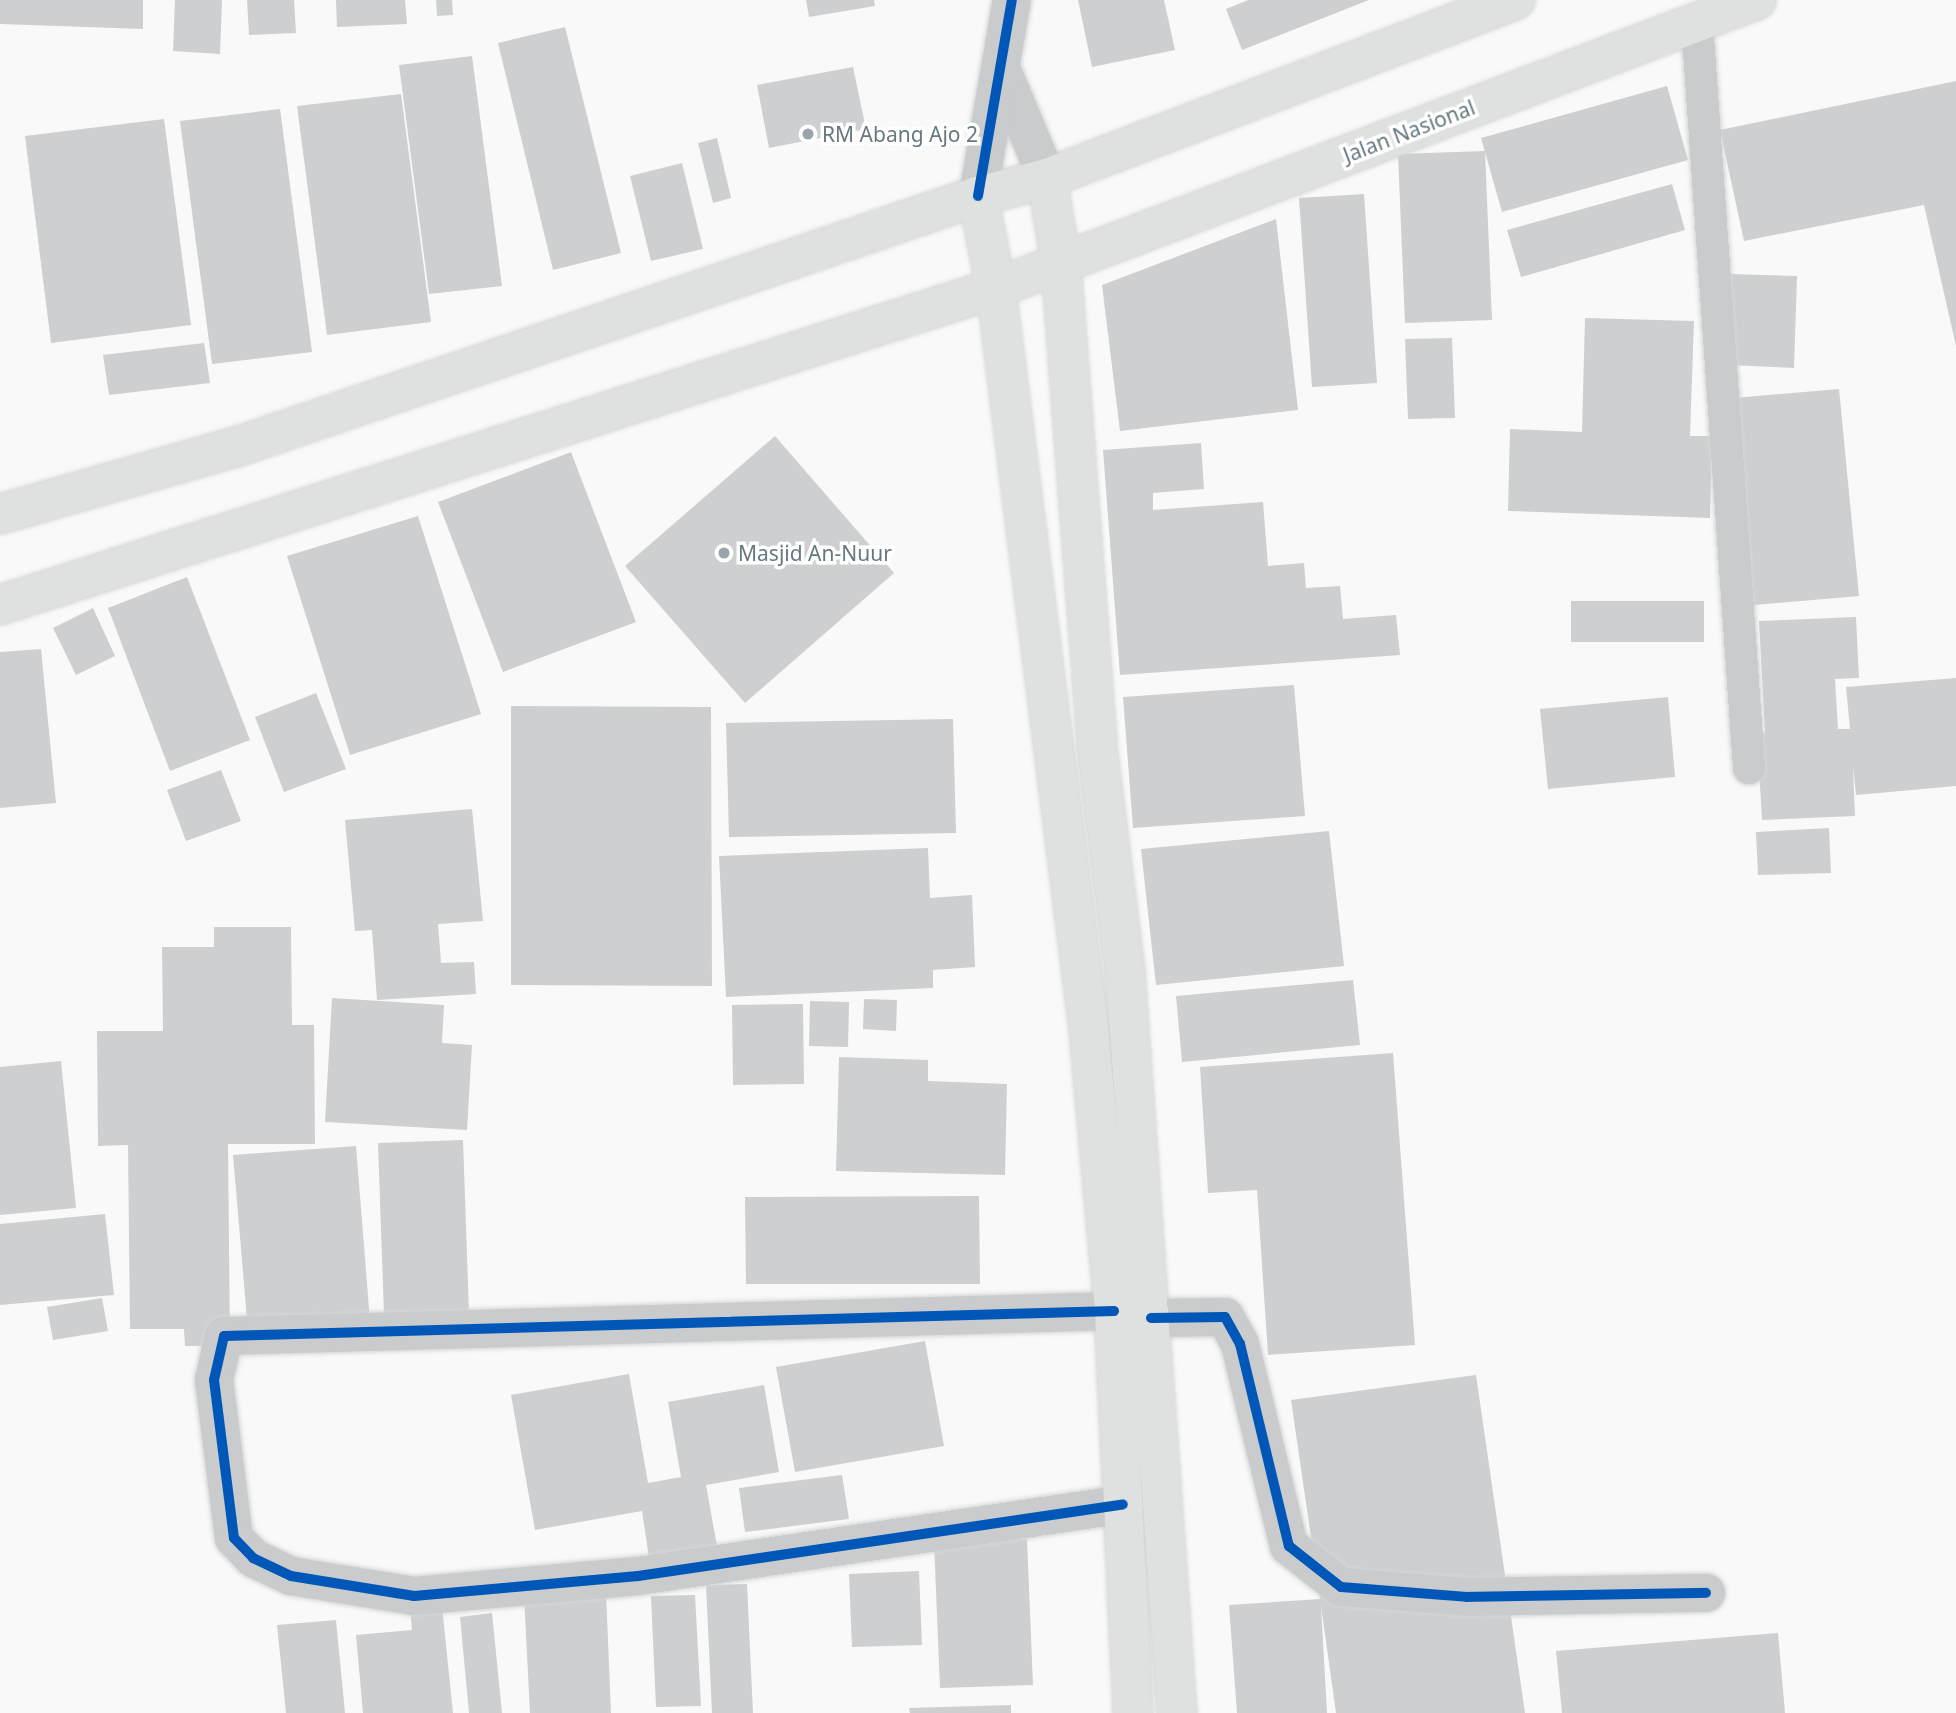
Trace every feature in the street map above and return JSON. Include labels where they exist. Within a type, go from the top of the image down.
[{"type":"highway","points":[[0,514],[239,446],[978,196],[1047,178],[1515,0]]},
{"type":"highway","name":"Jalan Nasional","points":[[0,605],[996,288],[1756,0]]},
{"type":"highway","points":[[1047,178],[1061,263],[1098,755],[1125,972],[1177,1713]]},
{"type":"highway","points":[[978,196],[996,288],[1089,1030],[1114,1311],[1133,1713]]},
{"type":"street","points":[[978,196],[1012,0]]},
{"type":"street","points":[[1001,68],[1047,178]]},
{"type":"street","points":[[1114,1311],[224,1336],[214,1380],[234,1538],[253,1558],[291,1576],[414,1596],[638,1576],[1123,1504]]},
{"type":"street","points":[[1151,1318],[1225,1317],[1240,1344],[1289,1546],[1341,1587],[1466,1597],[1706,1593]]},
{"type":"lane","points":[[1697,22],[1749,768]]},
{"type":"building","points":[[0,0],[143,0],[143,29],[0,24]]},
{"type":"building","points":[[175,0],[222,0],[220,54],[173,51]]},
{"type":"building","points":[[247,0],[294,0],[296,33],[249,35]]},
{"type":"building","points":[[336,0],[405,0],[407,24],[337,27]]},
{"type":"building","points":[[436,0],[452,0],[453,15],[437,16]]},
{"type":"building","points":[[806,0],[874,0],[875,6],[809,17]]},
{"type":"building","points":[[1078,0],[1164,0],[1175,50],[1092,67]]},
{"type":"building","points":[[1248,0],[1369,0],[1242,50],[1226,9]]},
{"type":"building","points":[[565,27],[621,253],[553,270],[498,43]]},
{"type":"building","points":[[472,56],[502,286],[429,294],[399,65]]},
{"type":"building","points":[[853,67],[866,129],[769,148],[757,85]]},
{"type":"building","points":[[1956,81],[1956,346],[1924,205],[1744,241],[1720,130]]},
{"type":"building","points":[[1667,86],[1688,160],[1502,212],[1481,138]]},
{"type":"building","points":[[401,94],[431,322],[327,335],[297,106]]},
{"type":"building","points":[[280,109],[312,352],[212,364],[180,121]]},
{"type":"building","points":[[164,119],[191,325],[51,343],[25,136]]},
{"type":"building","points":[[717,138],[731,198],[713,203],[698,143]]},
{"type":"building","points":[[1485,151],[1492,320],[1405,323],[1398,154]]},
{"type":"building","points":[[682,163],[703,249],[651,261],[630,176]]},
{"type":"building","points":[[1672,184],[1685,230],[1521,277],[1507,230]]},
{"type":"building","points":[[1364,194],[1377,383],[1312,387],[1299,198]]},
{"type":"building","points":[[1276,219],[1298,410],[1120,431],[1102,285]]},
{"type":"building","points":[[1731,274],[1797,276],[1794,368],[1729,365]]},
{"type":"building","points":[[1585,318],[1694,321],[1690,436],[1712,436],[1710,518],[1508,511],[1510,429],[1582,432]]},
{"type":"building","points":[[1452,338],[1455,418],[1408,419],[1405,339]]},
{"type":"building","points":[[204,343],[210,383],[109,395],[103,355]]},
{"type":"building","points":[[1839,389],[1859,596],[1754,605],[1735,398]]},
{"type":"building","points":[[775,436],[894,573],[745,703],[625,566]]},
{"type":"building","points":[[1201,443],[1204,489],[1153,493],[1153,510],[1263,502],[1268,566],[1304,563],[1306,588],[1340,586],[1343,619],[1396,615],[1400,655],[1120,675],[1103,450]]},
{"type":"building","points":[[571,452],[636,622],[503,672],[438,502]]},
{"type":"building","points":[[418,516],[481,714],[350,755],[287,556]]},
{"type":"building","points":[[187,577],[250,740],[170,771],[108,608]]},
{"type":"building","points":[[1571,601],[1704,601],[1704,642],[1571,642]]},
{"type":"building","points":[[93,608],[115,656],[76,675],[53,628]]},
{"type":"building","points":[[1856,617],[1859,678],[1835,679],[1838,729],[1850,729],[1846,687],[1956,678],[1956,786],[1856,795],[1853,767],[1855,816],[1762,820],[1757,733],[1765,733],[1759,621]]},
{"type":"building","points":[[41,649],[56,803],[0,808],[0,652]]},
{"type":"building","points":[[1294,685],[1305,816],[1133,828],[1123,697]]},
{"type":"building","points":[[316,693],[346,769],[284,792],[255,717]]},
{"type":"building","points":[[1668,697],[1675,777],[1548,789],[1540,709]]},
{"type":"building","points":[[511,706],[711,707],[712,986],[511,985]]},
{"type":"building","points":[[953,719],[956,833],[729,837],[726,723]]},
{"type":"building","points":[[221,770],[241,821],[186,841],[167,790]]},
{"type":"building","points":[[472,809],[483,921],[438,924],[441,963],[474,962],[476,994],[377,1000],[372,930],[355,931],[345,820]]},
{"type":"building","points":[[1829,828],[1831,873],[1758,875],[1756,832]]},
{"type":"building","points":[[1329,831],[1344,966],[1156,985],[1141,849]]},
{"type":"building","points":[[928,848],[930,898],[972,895],[975,967],[933,970],[933,988],[726,997],[719,856]]},
{"type":"building","points":[[214,927],[291,927],[292,1025],[314,1025],[315,1144],[228,1144],[230,1346],[185,1346],[184,1329],[130,1329],[128,1145],[98,1146],[97,1031],[163,1031],[162,947],[214,947]]},
{"type":"building","points":[[1353,980],[1360,1045],[1182,1062],[1176,996]]},
{"type":"building","points":[[332,998],[444,1005],[442,1043],[472,1045],[467,1130],[325,1122]]},
{"type":"building","points":[[864,999],[897,1000],[896,1031],[863,1029]]},
{"type":"building","points":[[810,1001],[849,1002],[848,1047],[809,1046]]},
{"type":"building","points":[[803,1004],[804,1084],[733,1085],[732,1005]]},
{"type":"building","points":[[1393,1053],[1415,1345],[1268,1355],[1257,1190],[1208,1193],[1200,1067]]},
{"type":"building","points":[[839,1057],[928,1060],[928,1081],[1007,1084],[1005,1175],[836,1171]]},
{"type":"building","points":[[61,1061],[76,1208],[0,1215],[0,1067]]},
{"type":"building","points":[[463,1140],[469,1313],[384,1315],[378,1143]]},
{"type":"building","points":[[356,1146],[370,1321],[247,1319],[233,1155]]},
{"type":"building","points":[[979,1196],[980,1284],[746,1284],[745,1197]]},
{"type":"building","points":[[105,1214],[114,1295],[0,1305],[0,1224]]},
{"type":"building","points":[[102,1298],[108,1331],[53,1340],[47,1307]]},
{"type":"building","points":[[925,1341],[944,1446],[795,1472],[776,1367]]},
{"type":"building","points":[[629,1374],[648,1483],[681,1477],[668,1402],[764,1385],[779,1472],[706,1485],[717,1546],[649,1558],[642,1511],[535,1530],[511,1395]]},
{"type":"building","points":[[1476,1375],[1525,1713],[1336,1713],[1321,1606],[1327,1713],[1237,1713],[1229,1605],[1320,1599],[1291,1400]]},
{"type":"building","points":[[842,1475],[849,1519],[745,1532],[739,1488]]},
{"type":"building","points":[[1027,1539],[1033,1685],[940,1688],[934,1542]]},
{"type":"building","points":[[919,1571],[922,1645],[852,1647],[849,1574]]},
{"type":"building","points":[[747,1584],[753,1713],[712,1713],[706,1585]]},
{"type":"building","points":[[606,1592],[611,1713],[530,1713],[524,1596]]},
{"type":"building","points":[[695,1595],[701,1706],[656,1707],[651,1596]]},
{"type":"building","points":[[442,1606],[453,1713],[363,1713],[356,1635],[412,1630],[410,1609]]},
{"type":"building","points":[[492,1613],[502,1713],[469,1713],[460,1617]]},
{"type":"building","points":[[336,1620],[345,1713],[286,1713],[277,1625]]},
{"type":"building","points":[[1778,1633],[1785,1713],[1562,1713],[1556,1651]]},
{"type":"building","points":[[1011,1705],[1011,1713],[910,1713],[909,1708]]},
{"type":"cycle path","points":[[978,196],[1012,0]]},
{"type":"cycle path","points":[[1114,1311],[224,1336],[214,1380],[234,1538],[253,1558],[291,1576],[414,1596],[638,1576],[1123,1504]]},
{"type":"cycle path","points":[[1151,1318],[1225,1317],[1240,1344],[1289,1546],[1341,1587],[1467,1597],[1706,1593]]},
{"type":"place","name":"RM Abang Ajo 2","points":[[808,134]]},
{"type":"place","name":"Masjid An-Nuur","points":[[724,553]]}]
